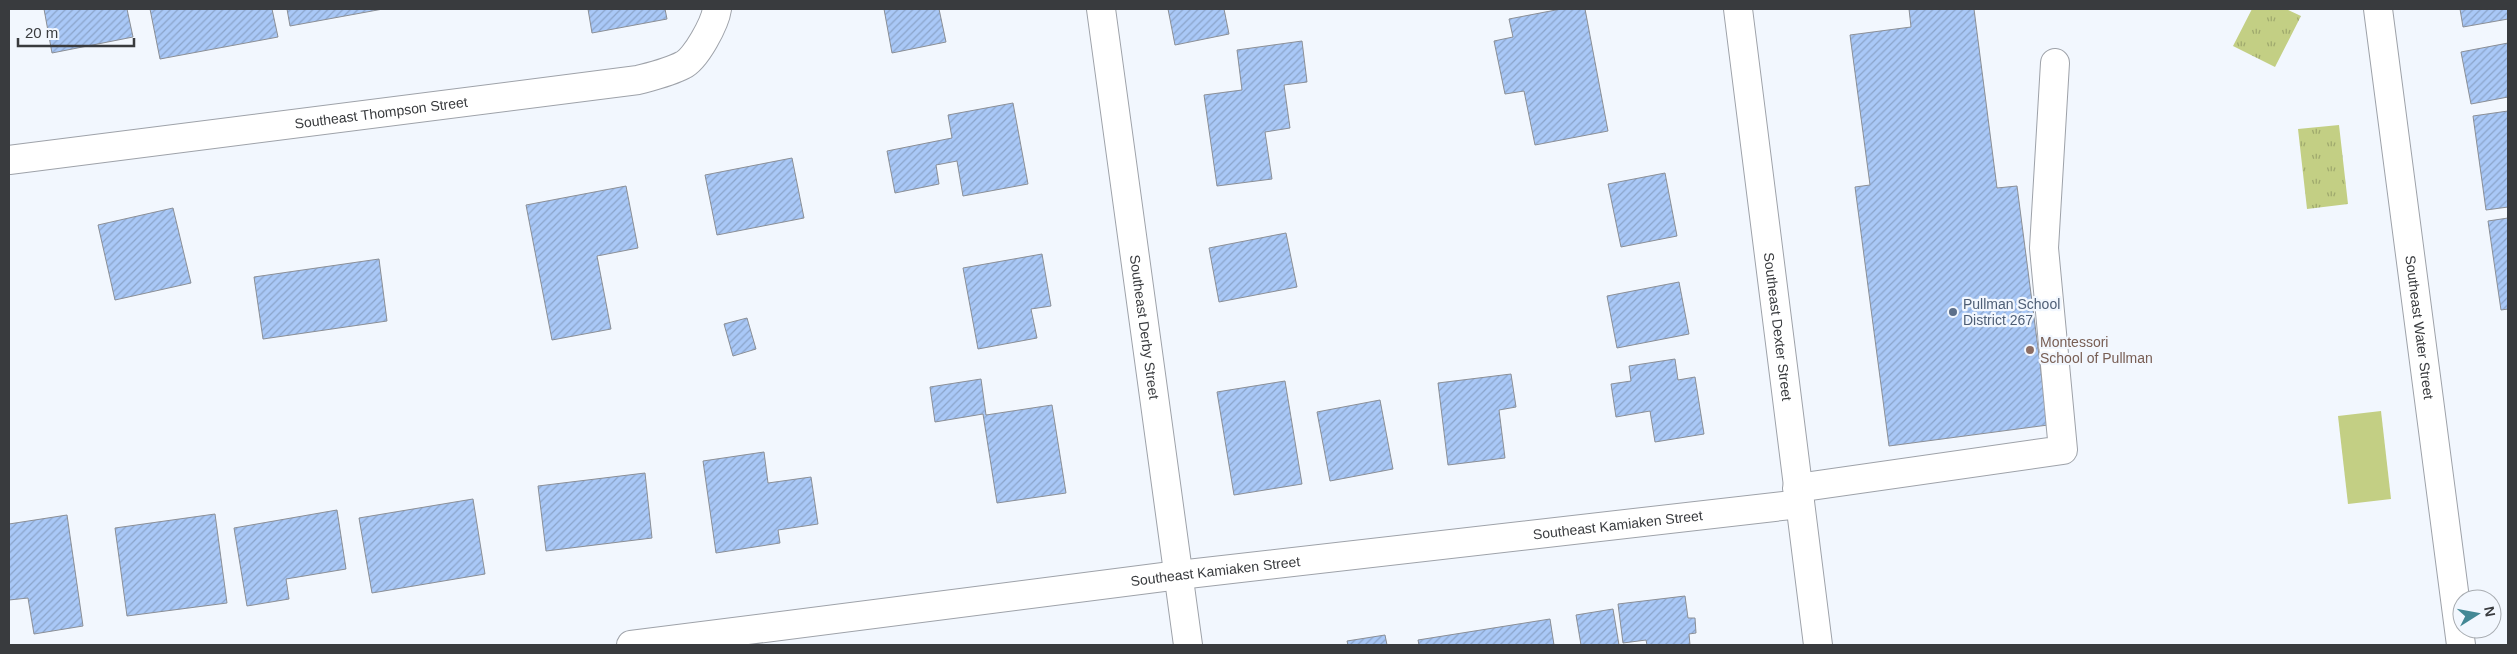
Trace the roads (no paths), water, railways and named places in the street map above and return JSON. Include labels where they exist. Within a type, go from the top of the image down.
[{"type":"street","name":"Southeast Thompson Street","points":[[9,160],[638,80],[685,65],[701,44],[716,16],[717,9]]},
{"type":"street","name":"Southeast Derby Street","points":[[1101,9],[1188,645]]},
{"type":"street","name":"Southeast Dexter Street","points":[[1738,9],[1818,645]]},
{"type":"street","name":"Southeast Water Street","points":[[2378,9],[2461,645]]},
{"type":"street","name":"Southeast Kamiaken Street","points":[[630,645],[1799,496],[2064,450],[2044,248],[2054,63]]},
{"type":"place","name":"Pullman School District 267","points":[[1953,312]]},
{"type":"place","name":"Montessori School of Pullman","points":[[2030,350]]}]
